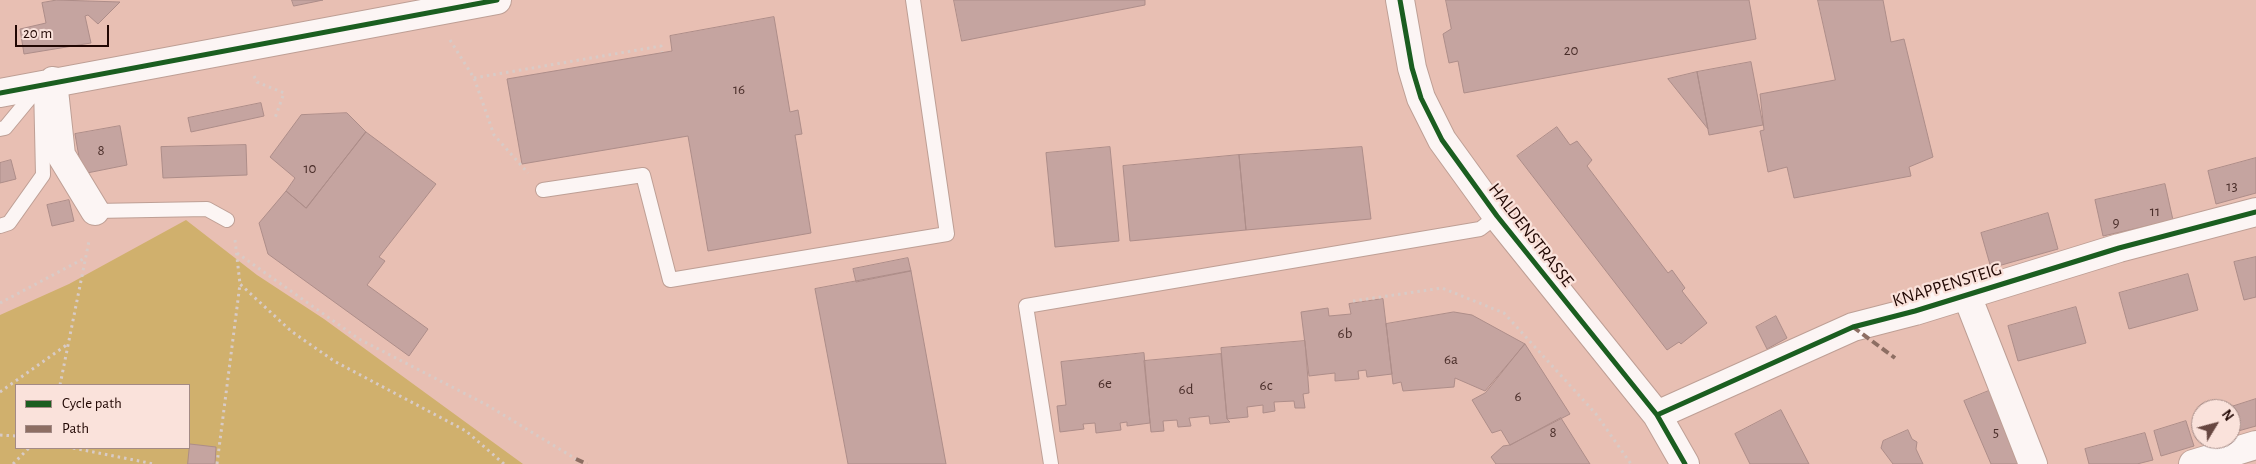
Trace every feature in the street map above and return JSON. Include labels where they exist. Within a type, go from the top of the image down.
[{"type":"street","points":[[0,93],[497,0]]},
{"type":"street","name":"HALDENSTRASSE","points":[[1400,0],[1412,68],[1421,98],[1442,140],[1497,216],[1657,415],[1686,464]]},
{"type":"street","points":[[47,83],[61,156],[95,210]]},
{"type":"street","name":"KNAPPENSTEIG","points":[[1657,415],[1853,327],[1915,311],[1966,293],[2118,248],[2256,212]]},
{"type":"street","name":"KNAPPENSTEIG","points":[[1966,293],[2033,464]]},
{"type":"street","points":[[2193,464],[2256,445]]},
{"type":"lane","points":[[543,190],[643,174],[670,280],[947,234],[913,0]]},
{"type":"lane","points":[[0,129],[5,128],[47,83]]},
{"type":"lane","points":[[3,223],[43,176],[47,83]]},
{"type":"lane","points":[[95,210],[207,209],[228,220]]},
{"type":"lane","points":[[1051,464],[1026,306],[1480,229],[1497,216]]},
{"type":"path","points":[[433,12],[474,78],[494,135],[543,190]]},
{"type":"path","points":[[474,78],[660,46],[662,52]]},
{"type":"path","points":[[251,71],[257,82],[284,93],[275,118]]},
{"type":"path","points":[[60,384],[95,210]]},
{"type":"path","points":[[217,464],[240,284],[234,228],[228,220]]},
{"type":"path","points":[[237,253],[359,339],[487,406],[576,459],[574,464]]},
{"type":"path","points":[[0,303],[85,258]]},
{"type":"path","points":[[240,284],[292,331],[334,361],[466,431],[504,464]]},
{"type":"path","points":[[1353,301],[1442,288],[1504,313],[1596,414],[1631,464]]},
{"type":"path","points":[[0,392],[68,344]]},
{"type":"path","points":[[0,435],[15,436]]},
{"type":"path","points":[[12,464],[28,449]]},
{"type":"path","points":[[78,449],[154,464]]},
{"type":"shaded area","points":[[186,220],[257,275],[324,319],[523,464],[0,464],[0,315],[69,284]]},
{"type":"building","points":[[57,0],[120,2],[98,24],[88,15],[85,16],[91,43],[24,54],[20,29],[46,23],[42,3]]},
{"type":"building","points":[[292,0],[323,0],[294,6]]},
{"type":"building","points":[[954,0],[1145,0],[1145,5],[962,41]]},
{"type":"building","points":[[1446,0],[1749,0],[1756,39],[1464,93],[1458,61],[1449,63],[1443,34],[1451,29]]},
{"type":"building","points":[[1818,0],[1883,0],[1891,42],[1904,39],[1933,157],[1909,167],[1911,176],[1794,198],[1787,167],[1768,172],[1760,131],[1764,130],[1760,94],[1835,80]]},
{"type":"building","points":[[774,17],[790,112],[798,110],[802,134],[795,135],[811,233],[708,251],[688,136],[522,164],[507,79],[672,51],[670,36]]},
{"type":"building","points":[[1751,62],[1763,125],[1709,135],[1697,72]]},
{"type":"building","points":[[1697,72],[1708,129],[1668,79]]},
{"type":"building","points":[[261,103],[264,116],[191,132],[188,118]]},
{"type":"building","points":[[347,113],[366,132],[306,208],[286,191],[295,178],[270,157],[301,115]]},
{"type":"building","points":[[120,126],[127,165],[82,174],[75,134]]},
{"type":"building","points":[[1557,127],[1570,145],[1577,141],[1592,160],[1587,166],[1668,273],[1672,270],[1685,288],[1682,291],[1707,323],[1681,344],[1679,342],[1667,350],[1517,156]]},
{"type":"building","points":[[366,132],[436,184],[379,257],[385,261],[367,285],[428,329],[409,356],[268,254],[259,223],[286,191],[306,208]]},
{"type":"building","points":[[246,145],[247,175],[163,178],[161,147]]},
{"type":"building","points":[[1110,147],[1119,241],[1055,247],[1046,153]]},
{"type":"building","points":[[1362,147],[1371,219],[1246,230],[1239,155]]},
{"type":"building","points":[[1239,155],[1246,230],[1130,241],[1123,166]]},
{"type":"building","points":[[2256,158],[2256,193],[2216,204],[2208,171]]},
{"type":"building","points":[[11,160],[16,179],[0,183],[0,163]]},
{"type":"building","points":[[2165,184],[2173,220],[2103,236],[2095,200]]},
{"type":"building","points":[[69,200],[74,221],[52,226],[47,205]]},
{"type":"building","points":[[2048,213],[2058,249],[1991,268],[1981,233]]},
{"type":"building","points":[[2256,257],[2256,297],[2244,300],[2234,262]]},
{"type":"building","points":[[908,258],[911,271],[856,282],[853,269]]},
{"type":"building","points":[[911,271],[946,464],[848,464],[815,289]]},
{"type":"building","points":[[2188,274],[2198,310],[2129,329],[2119,293]]},
{"type":"building","points":[[1383,299],[1392,374],[1367,377],[1366,370],[1358,371],[1359,379],[1335,381],[1335,373],[1309,376],[1301,312],[1328,308],[1329,316],[1351,314],[1349,304]]},
{"type":"building","points":[[2076,307],[2086,343],[2018,361],[2008,326]]},
{"type":"building","points":[[1454,312],[1472,315],[1525,344],[1485,391],[1455,378],[1454,387],[1403,391],[1401,382],[1393,384],[1386,324]]},
{"type":"building","points":[[1776,316],[1787,338],[1767,349],[1756,327]]},
{"type":"building","points":[[1305,341],[1309,393],[1303,394],[1305,408],[1295,408],[1294,401],[1274,402],[1275,411],[1263,413],[1263,405],[1247,407],[1248,417],[1227,419],[1221,348]]},
{"type":"building","points":[[1525,344],[1570,414],[1510,445],[1501,430],[1492,433],[1472,400],[1485,393]]},
{"type":"building","points":[[1144,353],[1150,423],[1127,426],[1127,422],[1120,423],[1121,430],[1096,433],[1095,423],[1083,424],[1084,429],[1060,432],[1057,406],[1066,405],[1061,362]]},
{"type":"building","points":[[1221,354],[1227,419],[1230,422],[1210,424],[1209,416],[1189,418],[1191,426],[1178,427],[1177,420],[1163,421],[1164,431],[1151,432],[1144,361]]},
{"type":"building","points":[[1996,388],[2027,464],[1991,464],[1964,401]]},
{"type":"building","points":[[2256,399],[2256,426],[2241,430],[2241,404]]},
{"type":"building","points":[[1781,410],[1809,464],[1750,464],[1735,434]]},
{"type":"building","points":[[1561,418],[1590,464],[1496,464],[1491,457],[1503,446],[1510,445]]},
{"type":"building","points":[[2186,421],[2191,437],[2191,447],[2161,456],[2154,431]]},
{"type":"building","points":[[1908,430],[1912,439],[1917,442],[1916,449],[1923,464],[1893,464],[1881,448],[1883,441]]},
{"type":"building","points":[[2145,433],[2153,460],[2137,464],[2089,464],[2085,449]]},
{"type":"building","points":[[190,444],[216,447],[215,464],[188,464]]},
{"type":"marked path","points":[[1853,327],[1895,358]]},
{"type":"marked path","points":[[576,459],[587,464]]},
{"type":"cycle path","points":[[0,93],[497,0]]},
{"type":"cycle path","points":[[1400,0],[1412,68],[1421,98],[1442,140],[1497,216],[1657,415],[1685,464]]},
{"type":"cycle path","points":[[1657,415],[1853,327],[1915,311],[2119,248],[2256,212]]}]
